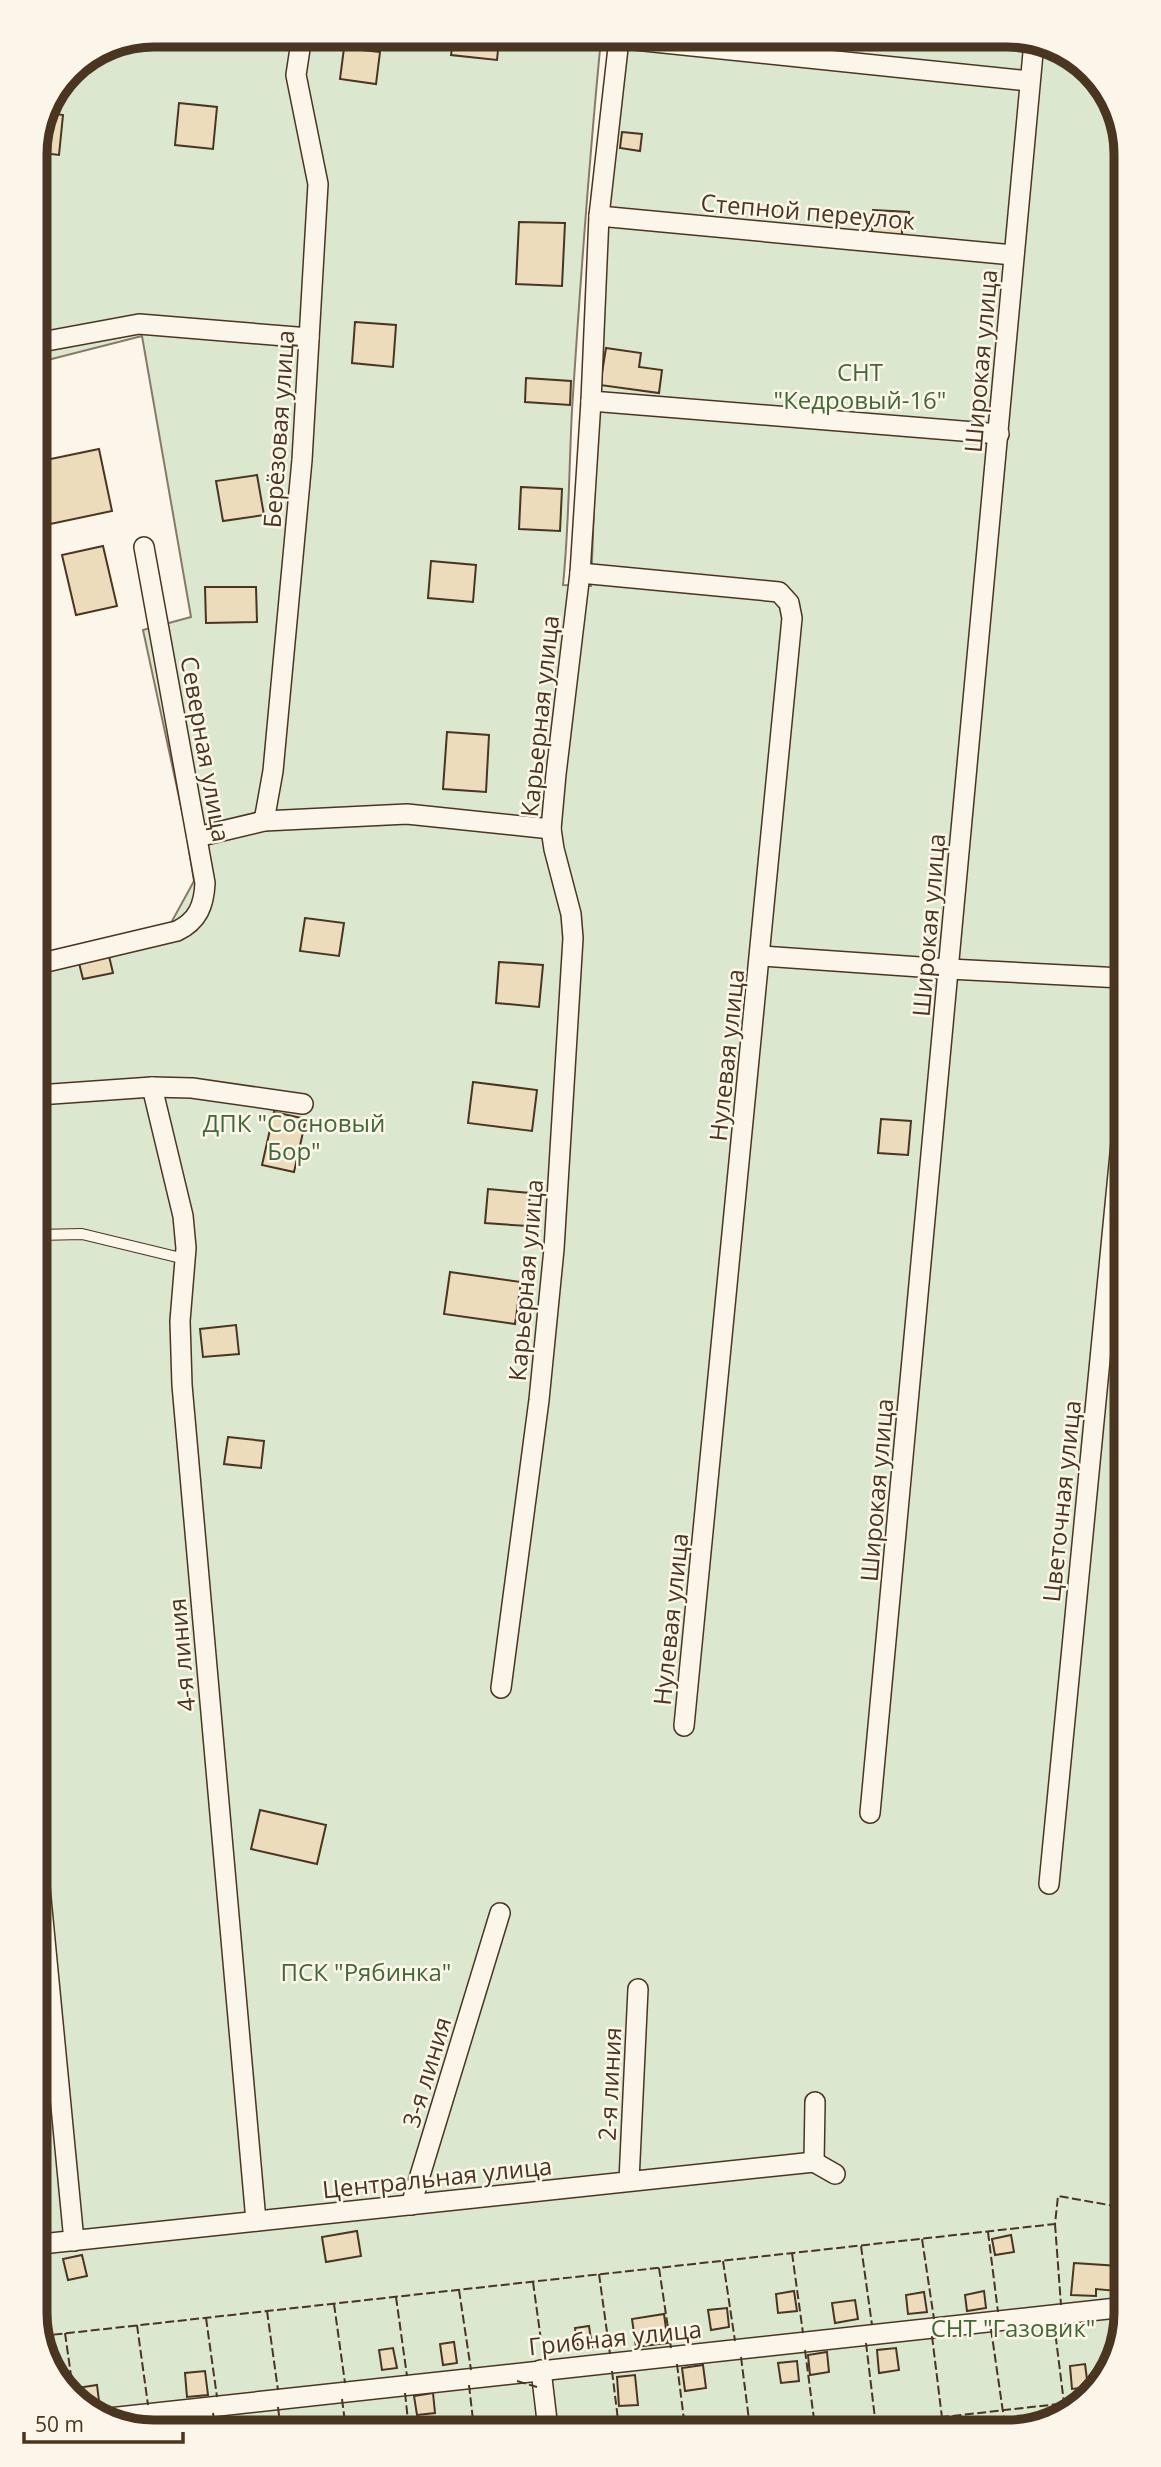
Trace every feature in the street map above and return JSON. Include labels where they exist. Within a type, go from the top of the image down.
[{"type":"street","name":"Берёзовая улица","points":[[264,821],[273,771],[302,460],[318,184],[296,75],[300,47]]},
{"type":"street","name":"Карьерная улица","points":[[501,1688],[539,1400],[553,1263],[572,960],[571,914],[551,829],[580,573],[592,401],[599,216],[621,47]]},
{"type":"street","points":[[700,47],[1030,81]]},
{"type":"street","name":"Широкая улица","points":[[870,1813],[1033,51]]},
{"type":"street","name":"Степной переулок","points":[[599,216],[1013,255]]},
{"type":"street","points":[[47,341],[139,324],[309,338]]},
{"type":"street","points":[[592,401],[999,434]]},
{"type":"street","name":"Северная улица","points":[[47,962],[159,935],[189,925],[199,914],[204,899],[205,883],[144,547]]},
{"type":"street","name":"Нулевая улица","points":[[580,573],[779,592],[789,603],[792,618],[684,1726]]},
{"type":"street","points":[[197,837],[264,821],[407,814],[551,829]]},
{"type":"street","points":[[761,956],[1114,978]]},
{"type":"street","points":[[47,1094],[152,1087],[192,1088],[303,1104]]},
{"type":"street","name":"4-я линия","points":[[152,1087],[183,1216],[185,1259],[180,1321],[182,1385],[256,2221]]},
{"type":"street","name":"Цветочная улица","points":[[1049,1884],[1114,1206]]},
{"type":"street","name":"3-я линия","points":[[411,2205],[500,1913]]},
{"type":"street","points":[[47,1961],[74,2241]]},
{"type":"street","name":"2-я линия","points":[[629,2181],[638,1989]]},
{"type":"street","points":[[815,2102],[814,2162],[835,2174]]},
{"type":"street","name":"Центральная улица","points":[[47,2243],[814,2162]]},
{"type":"street","name":"Грибная улица","points":[[127,2416],[1114,2308]]},
{"type":"street","points":[[541,2370],[547,2420]]},
{"type":"lane","points":[[47,1235],[82,1234],[185,1259]]},
{"type":"green space","points":[[600,47],[578,317],[563,585],[591,586],[604,250],[624,47],[1014,47],[1048,55],[1083,78],[1106,113],[1112,133],[1112,2334],[1103,2360],[1083,2389],[1048,2412],[1007,2420],[133,2418],[101,2405],[78,2389],[55,2354],[47,2313],[47,952],[171,923],[194,881],[185,825],[143,630],[191,617],[142,336],[47,360],[47,147],[51,126],[69,89],[84,74],[120,53],[140,48]]},
{"type":"building","points":[[452,47],[498,47],[497,60],[451,55]]},
{"type":"building","points":[[344,48],[380,52],[376,84],[340,79]]},
{"type":"building","points":[[179,103],[217,107],[213,149],[175,145]]},
{"type":"building","points":[[55,114],[63,115],[59,155],[47,154]]},
{"type":"building","points":[[622,132],[642,134],[640,151],[620,148]]},
{"type":"building","points":[[873,210],[909,212],[908,228],[902,228],[902,235],[872,234]]},
{"type":"building","points":[[519,222],[565,223],[562,286],[516,284]]},
{"type":"building","points":[[355,322],[396,325],[393,367],[352,363]]},
{"type":"building","points":[[606,348],[641,353],[639,367],[662,370],[659,393],[600,385]]},
{"type":"building","points":[[526,378],[571,381],[570,405],[525,402]]},
{"type":"building","points":[[99,449],[112,511],[47,525],[47,460]]},
{"type":"building","points":[[257,475],[264,515],[223,521],[216,481]]},
{"type":"building","points":[[521,487],[562,489],[560,531],[519,529]]},
{"type":"building","points":[[103,546],[117,606],[76,615],[62,555]]},
{"type":"building","points":[[431,561],[476,565],[473,602],[428,598]]},
{"type":"building","points":[[205,587],[256,587],[257,622],[206,623]]},
{"type":"building","points":[[447,732],[489,735],[486,792],[443,789]]},
{"type":"building","points":[[305,918],[344,923],[339,956],[300,951]]},
{"type":"building","points":[[109,956],[113,973],[83,979],[79,963]]},
{"type":"building","points":[[499,962],[543,965],[539,1007],[496,1003]]},
{"type":"building","points":[[473,1082],[537,1090],[532,1131],[468,1123]]},
{"type":"building","points":[[274,1112],[306,1119],[294,1172],[262,1165]]},
{"type":"building","points":[[881,1119],[911,1121],[908,1155],[878,1153]]},
{"type":"building","points":[[488,1189],[530,1193],[527,1226],[485,1223]]},
{"type":"building","points":[[450,1272],[521,1282],[515,1324],[444,1314]]},
{"type":"building","points":[[236,1325],[239,1354],[203,1357],[200,1329]]},
{"type":"building","points":[[228,1437],[264,1441],[261,1468],[224,1464]]},
{"type":"building","points":[[260,1810],[326,1825],[317,1864],[251,1849]]},
{"type":"building","points":[[357,2231],[361,2256],[326,2262],[322,2237]]},
{"type":"building","points":[[1011,2235],[1014,2252],[995,2255],[992,2239]]},
{"type":"building","points":[[82,2255],[87,2276],[68,2280],[63,2259]]},
{"type":"building","points":[[1074,2263],[1114,2266],[1114,2291],[1096,2289],[1096,2296],[1071,2295]]},
{"type":"building","points":[[794,2291],[797,2311],[778,2313],[776,2294]]},
{"type":"building","points":[[984,2291],[986,2308],[967,2311],[965,2295]]},
{"type":"building","points":[[924,2292],[927,2312],[908,2314],[906,2295]]},
{"type":"building","points":[[855,2300],[858,2319],[835,2323],[832,2303]]},
{"type":"building","points":[[727,2308],[729,2327],[711,2330],[708,2310]]},
{"type":"building","points":[[664,2314],[668,2343],[636,2347],[632,2319]]},
{"type":"building","points":[[589,2326],[592,2347],[578,2349],[575,2328]]},
{"type":"building","points":[[454,2342],[457,2363],[443,2365],[440,2344]]},
{"type":"building","points":[[393,2348],[397,2368],[382,2370],[379,2350]]},
{"type":"building","points":[[896,2348],[899,2370],[879,2373],[877,2350]]},
{"type":"building","points":[[827,2352],[829,2372],[810,2375],[808,2355]]},
{"type":"building","points":[[797,2361],[799,2381],[781,2383],[778,2363]]},
{"type":"building","points":[[1085,2364],[1087,2383],[1084,2387],[1072,2389],[1070,2366]]},
{"type":"building","points":[[703,2365],[706,2388],[685,2391],[682,2368]]},
{"type":"building","points":[[205,2371],[208,2395],[187,2397],[185,2373]]},
{"type":"building","points":[[635,2375],[638,2405],[619,2406],[617,2377]]},
{"type":"building","points":[[97,2385],[99,2404],[89,2398],[77,2388]]},
{"type":"building","points":[[433,2393],[435,2413],[417,2415],[414,2396]]},
{"type":"fence","points":[[49,2335],[1055,2224],[1058,2196],[1114,2206]]},
{"type":"fence","points":[[1055,2224],[1061,2305]]},
{"type":"fence","points":[[988,2232],[998,2312]]},
{"type":"fence","points":[[922,2239],[934,2319]]},
{"type":"fence","points":[[861,2246],[872,2325]]},
{"type":"fence","points":[[792,2253],[803,2333]]},
{"type":"fence","points":[[723,2261],[735,2341]]},
{"type":"fence","points":[[659,2268],[671,2348]]},
{"type":"fence","points":[[599,2274],[610,2354]]},
{"type":"fence","points":[[533,2282],[544,2362]]},
{"type":"fence","points":[[459,2290],[471,2370]]},
{"type":"fence","points":[[396,2297],[407,2376]]},
{"type":"fence","points":[[334,2304],[345,2383]]},
{"type":"fence","points":[[267,2311],[278,2390]]},
{"type":"fence","points":[[206,2318],[217,2397]]},
{"type":"fence","points":[[1054,2323],[1064,2403]]},
{"type":"fence","points":[[137,2325],[148,2405]]},
{"type":"fence","points":[[991,2329],[1004,2420]]},
{"type":"fence","points":[[65,2333],[72,2381]]},
{"type":"fence","points":[[932,2336],[942,2420]]},
{"type":"fence","points":[[866,2343],[875,2420]]},
{"type":"fence","points":[[805,2350],[814,2420]]},
{"type":"fence","points":[[741,2357],[749,2420]]},
{"type":"fence","points":[[677,2364],[684,2420]]},
{"type":"fence","points":[[612,2371],[618,2420]]},
{"type":"fence","points":[[517,2381],[537,2387]]},
{"type":"fence","points":[[469,2385],[473,2420]]},
{"type":"fence","points":[[405,2393],[408,2420]]},
{"type":"fence","points":[[342,2399],[345,2420]]},
{"type":"fence","points":[[916,2420],[1062,2404]]},
{"type":"fence","points":[[278,2407],[280,2420]]},
{"type":"fence","points":[[213,2413],[214,2420]]},
{"type":"park label","name":"СНТ \"Кедровый-16\"","points":[[860,385]]},
{"type":"park label","name":"ДПК \"Сосновый Бор\"","points":[[294,1136]]},
{"type":"park label","name":"ПСК \"Рябинка\"","points":[[366,1971]]},
{"type":"park label","name":"СНТ \"Газовик\"","points":[[1013,2327]]}]
